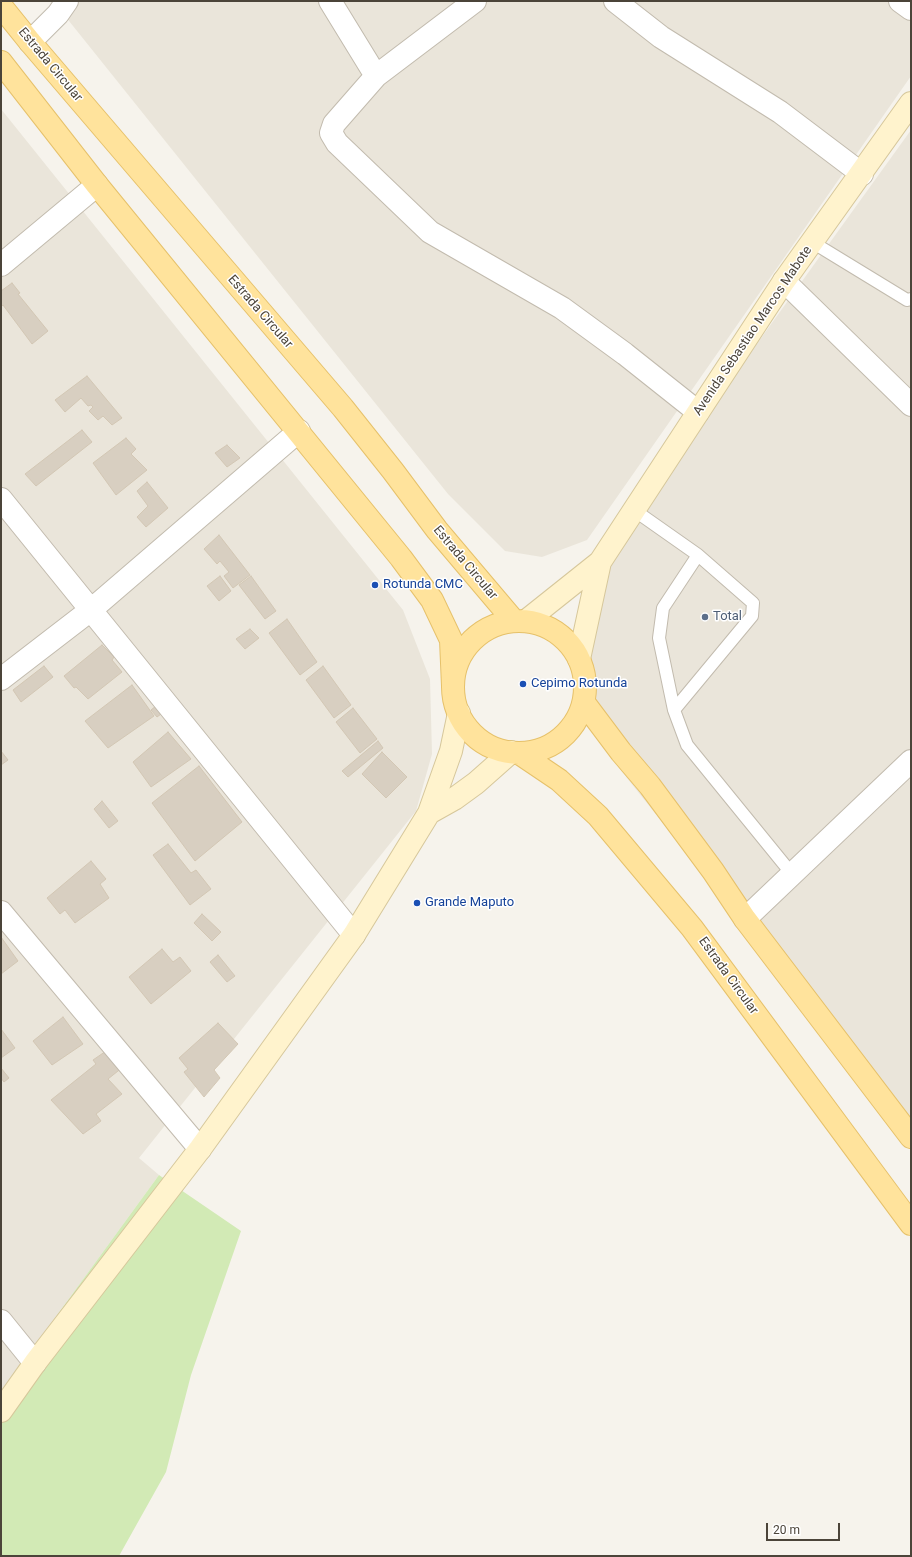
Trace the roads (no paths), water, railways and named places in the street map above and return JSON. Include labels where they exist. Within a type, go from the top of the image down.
[{"type":"main road","name":"Estrada Circular","points":[[1,6],[30,42],[343,408],[393,471],[436,530],[520,621]]},
{"type":"main road","points":[[1,62],[97,185],[401,558],[432,600],[451,640],[453,686],[454,699],[467,728],[479,740],[494,748],[515,753],[546,748],[568,732],[585,704],[585,675],[579,660],[566,641],[548,628],[520,621],[491,627],[471,641],[458,662],[453,686]]},
{"type":"main road","points":[[585,704],[621,752],[650,786],[713,871],[745,919],[908,1128]]},
{"type":"main road","name":"Estrada Circular","points":[[515,753],[559,780],[598,816],[687,922],[911,1224]]},
{"type":"street","points":[[30,42],[58,14],[67,1]]},
{"type":"street","points":[[330,1],[376,76]]},
{"type":"street","points":[[475,1],[376,76],[334,124],[331,132],[337,143],[430,232],[562,308],[625,354],[698,412]]},
{"type":"street","points":[[615,1],[661,37],[780,112],[862,174]]},
{"type":"street","points":[[900,1],[911,9]]},
{"type":"street","name":"Avenida Sebastiao Marcos Mabote","points":[[600,562],[784,282],[911,103]]},
{"type":"street","points":[[1,265],[97,185]]},
{"type":"street","points":[[784,282],[911,405]]},
{"type":"street","points":[[1,679],[92,609],[299,431]]},
{"type":"street","points":[[1,500],[92,609],[354,935]]},
{"type":"street","points":[[520,621],[600,562]]},
{"type":"street","points":[[579,660],[600,562]]},
{"type":"street","points":[[1,1410],[35,1363],[200,1149],[354,935],[429,812],[452,751],[459,713]]},
{"type":"street","points":[[429,812],[454,799],[515,753]]},
{"type":"street","points":[[745,919],[911,760]]},
{"type":"street","points":[[1,912],[200,1149]]},
{"type":"street","points":[[1,1321],[35,1363]]},
{"type":"lane","points":[[812,242],[907,300],[911,299]]},
{"type":"lane","points":[[634,510],[698,556],[754,603],[752,616],[674,710]]},
{"type":"lane","points":[[698,556],[662,608],[659,638],[674,710],[687,745],[792,874]]},
{"type":"place","name":"Rotunda CMC","points":[[375,585]]},
{"type":"place","name":"Total","points":[[705,617]]},
{"type":"place","name":"Cepimo Rotunda","points":[[523,684]]},
{"type":"place","name":"Grande Maputo","points":[[417,903]]}]
